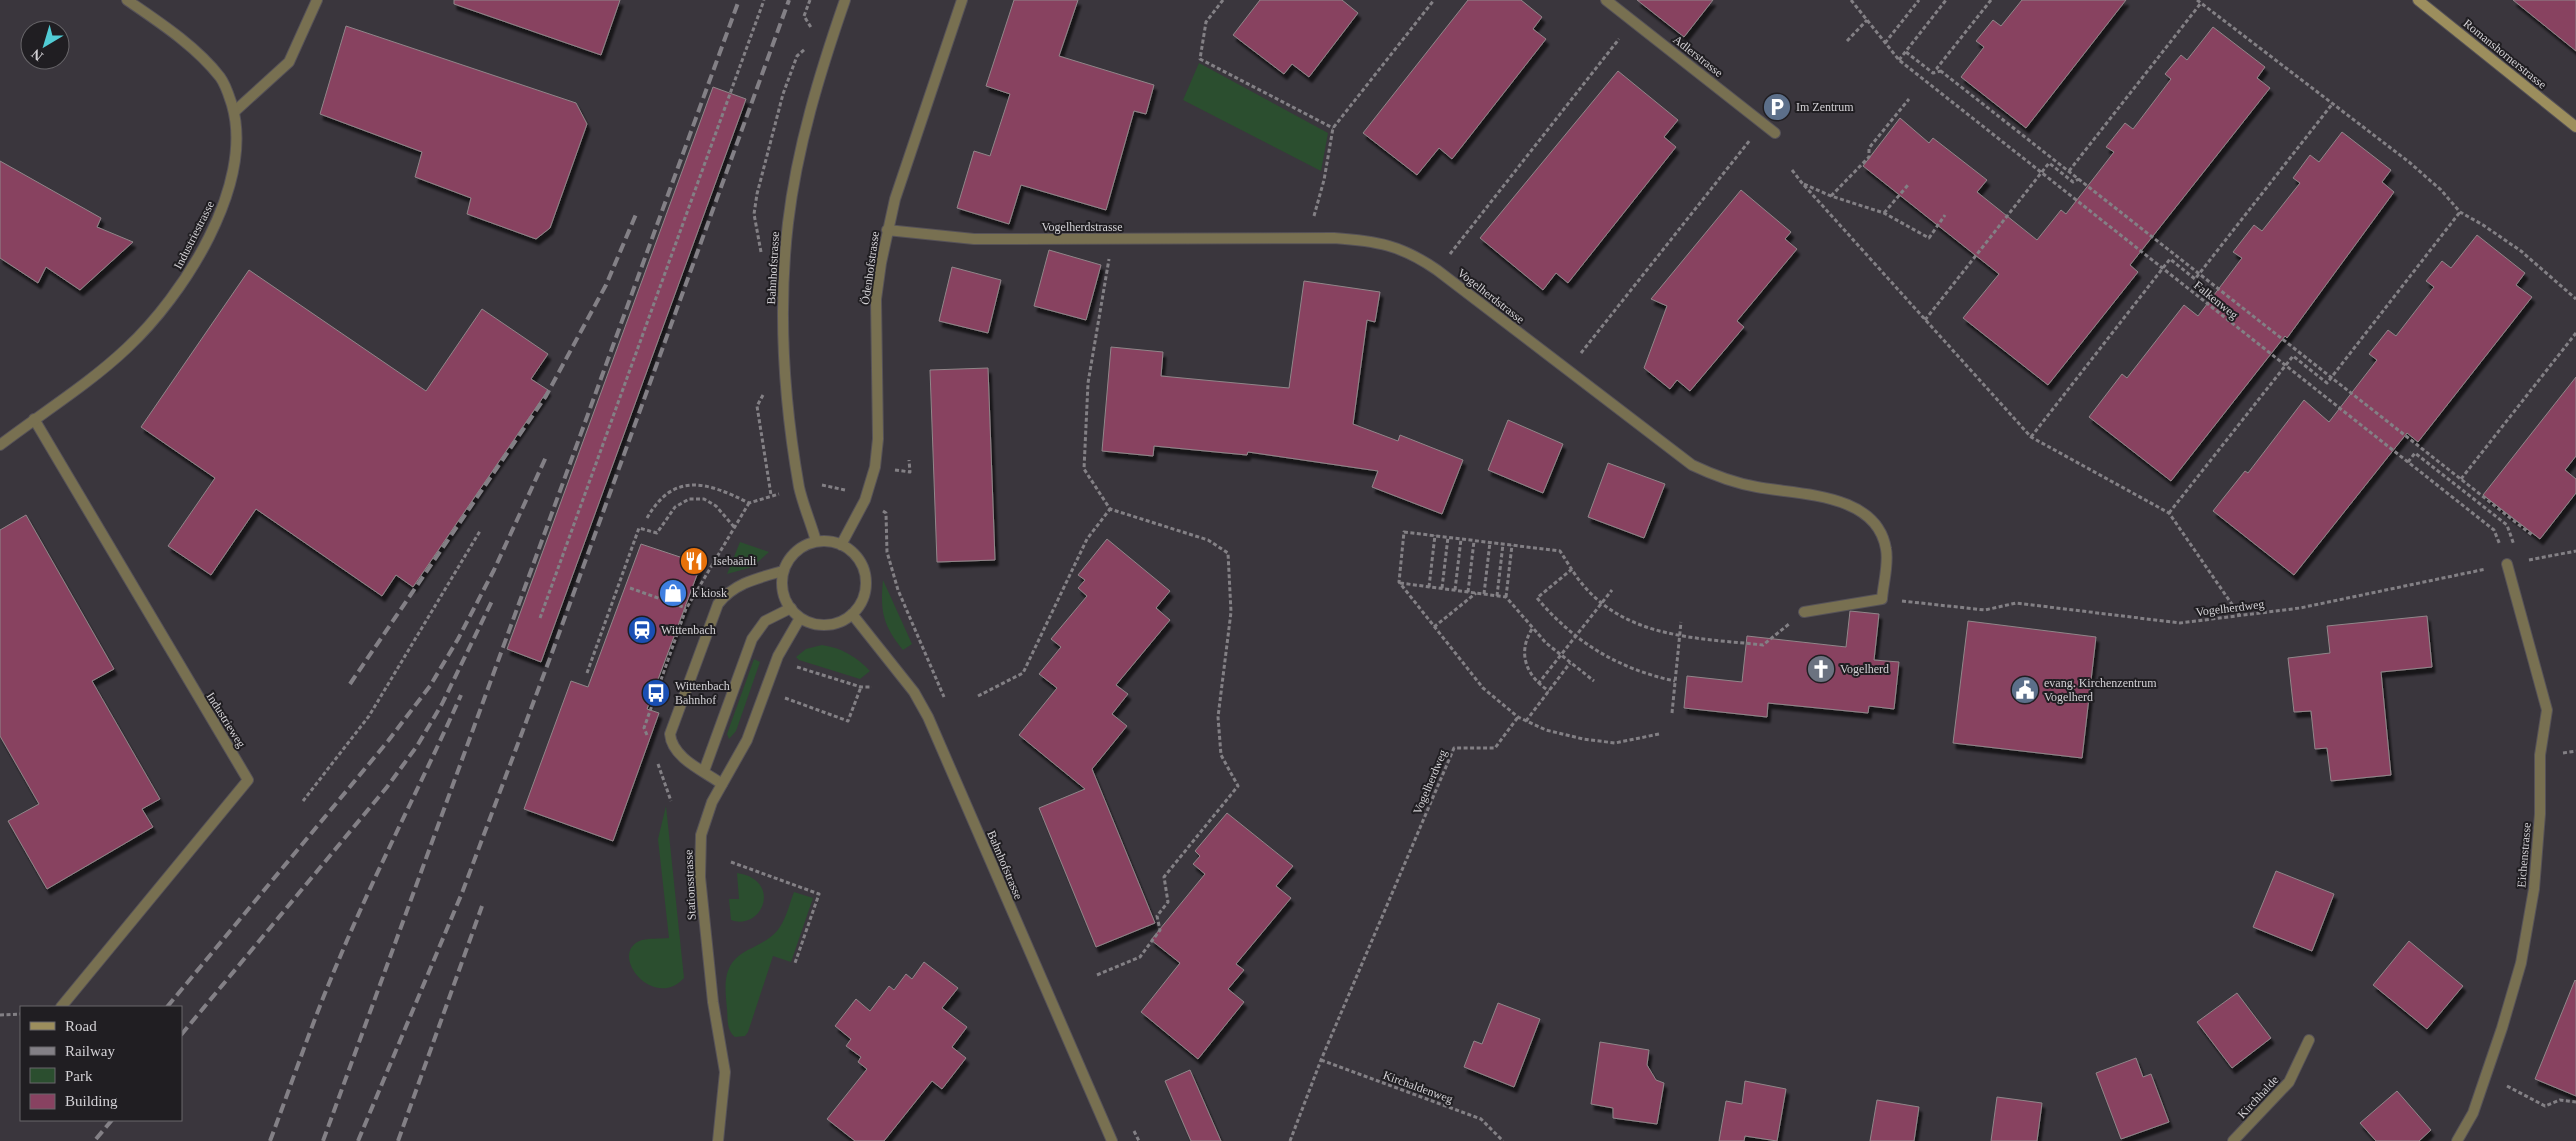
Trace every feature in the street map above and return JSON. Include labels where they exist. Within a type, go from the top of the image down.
[{"type":"main road","name":"Romanshornerstrasse","points":[[2418,0],[2576,127]]},
{"type":"street","name":"Industriestrasse","points":[[0,445],[127,349],[159,314],[187,277],[202,251],[224,203],[229,186],[237,144],[234,112],[221,78],[188,45],[127,0]]},
{"type":"street","points":[[234,112],[288,62],[317,0]]},
{"type":"street","name":"Bahnhofstrasse","points":[[816,541],[800,489],[791,422],[783,319],[788,223],[804,136],[845,0]]},
{"type":"street","name":"Ödenhofstrasse","points":[[841,545],[865,500],[875,467],[878,439],[876,299],[887,230],[895,199],[962,0]]},
{"type":"street","name":"Adlerstrasse","points":[[1606,0],[1775,133]]},
{"type":"street","name":"Vogelherdstrasse","points":[[887,230],[974,239],[1308,238],[1370,240],[1404,250],[1437,270],[1692,465],[1724,479],[1756,487],[1814,495],[1843,503],[1864,514],[1879,530],[1887,550],[1882,599]]},
{"type":"street","name":"Industrieweg","points":[[34,419],[248,780],[62,1006]]},
{"type":"street","points":[[816,541],[841,545],[859,560],[864,571],[864,594],[860,605],[852,614],[840,622],[827,625],[813,623],[800,618],[790,608],[784,597],[783,571],[795,551],[816,541]]},
{"type":"street","name":"Eichenstrasse","points":[[2457,1141],[2476,1103],[2502,1028],[2521,963],[2534,889],[2540,814],[2540,755],[2547,710],[2507,564]]},
{"type":"street","points":[[722,784],[679,754],[671,741],[670,734],[712,618],[725,594],[745,582],[783,571]]},
{"type":"street","points":[[1804,612],[1882,599]]},
{"type":"street","points":[[704,771],[752,639],[765,622],[790,608]]},
{"type":"street","name":"Bahnhofstrasse","points":[[852,614],[914,692],[928,717],[1112,1141]]},
{"type":"street","name":"Stationsstrasse","points":[[718,1141],[725,1072],[713,1002],[699,857],[706,816],[747,740],[778,656],[800,618]]},
{"type":"street","name":"Kirchhalde","points":[[2233,1141],[2289,1082],[2309,1040]]},
{"type":"path","points":[[540,618],[764,0]]},
{"type":"path","points":[[810,0],[804,16],[814,32]]},
{"type":"path","points":[[1223,0],[1206,22],[1200,59],[1333,128]]},
{"type":"path","points":[[1308,238],[1324,180],[1333,128],[1434,0]]},
{"type":"path","points":[[1851,0],[1899,60],[1946,0]]},
{"type":"path","points":[[1886,43],[1919,0]]},
{"type":"path","points":[[1991,0],[1937,68],[2532,535]]},
{"type":"path","points":[[2069,171],[2199,1],[2409,162],[2441,190],[2460,212],[2521,251],[2576,299]]},
{"type":"path","points":[[1847,41],[1867,20]]},
{"type":"path","points":[[1437,270],[1622,36]]},
{"type":"path","points":[[1906,52],[1933,73],[1942,71]]},
{"type":"path","name":"Falkenweg","points":[[1899,60],[2494,530],[2507,564]]},
{"type":"path","points":[[1831,196],[1869,157],[1869,148],[1909,99]]},
{"type":"path","points":[[2031,437],[2170,259],[2195,279],[2333,103]]},
{"type":"path","points":[[1567,371],[1751,137]]},
{"type":"path","points":[[1925,320],[2049,163],[2073,182],[2079,179]]},
{"type":"path","points":[[1792,170],[1802,184],[2031,437],[2169,513],[2240,616]]},
{"type":"path","points":[[1802,184],[1831,196],[1884,213],[1929,238],[1946,215]]},
{"type":"path","points":[[1884,213],[1908,185]]},
{"type":"path","points":[[2169,513],[2293,356],[2327,383],[2460,212]]},
{"type":"path","points":[[1097,975],[1140,957],[1160,930],[1157,916],[1168,902],[1164,877],[1238,786],[1221,755],[1218,717],[1231,612],[1228,553],[1208,540],[1110,509],[1084,469],[1088,383],[1112,239]]},
{"type":"path","points":[[2461,479],[2576,333]]},
{"type":"path","points":[[2408,462],[2415,453],[2507,525],[2520,562]]},
{"type":"path","points":[[909,460],[910,472]]},
{"type":"path","points":[[2447,478],[2451,472]]},
{"type":"path","points":[[647,518],[657,501],[677,487],[697,484],[721,489],[749,503],[771,495]]},
{"type":"path","points":[[819,485],[849,490]]},
{"type":"path","points":[[587,673],[639,528],[657,533],[675,508],[689,499],[704,499],[716,506],[735,528]]},
{"type":"path","points":[[978,696],[1023,673],[1086,539],[1110,509]]},
{"type":"path","points":[[303,801],[369,716],[480,531]]},
{"type":"path","points":[[1659,734],[1615,743],[1583,739],[1546,730],[1518,717],[1483,688],[1399,582],[1404,532],[1560,551],[1583,585],[1602,603],[1632,623],[1654,631],[1764,645],[1804,612]]},
{"type":"path","points":[[1429,586],[1435,536]]},
{"type":"path","points":[[1442,588],[1448,537]]},
{"type":"path","points":[[1455,590],[1461,539]]},
{"type":"path","points":[[1468,592],[1474,541]]},
{"type":"path","points":[[1484,594],[1490,542]]},
{"type":"path","points":[[1497,596],[1503,544]]},
{"type":"path","points":[[1506,597],[1512,545]]},
{"type":"path","name":"Vogelherdweg","points":[[1882,599],[1985,610],[2016,602],[2180,623],[2300,608],[2576,551]]},
{"type":"path","points":[[1572,569],[1537,598],[1575,637],[1620,664],[1648,675],[1675,681]]},
{"type":"path","points":[[1399,582],[1506,597],[1532,629],[1560,655],[1594,681]]},
{"type":"path","points":[[630,588],[686,609]]},
{"type":"path","points":[[1538,684],[1612,590]]},
{"type":"path","points":[[1434,627],[1476,593]]},
{"type":"path","points":[[1672,713],[1681,622]]},
{"type":"path","points":[[1532,629],[1524,652],[1528,670],[1538,684],[1549,691]]},
{"type":"path","points":[[1526,720],[1570,663]]},
{"type":"path","points":[[792,665],[861,687],[872,687]]},
{"type":"path","points":[[649,698],[654,682],[660,684]]},
{"type":"path","points":[[784,698],[848,722],[861,687]]},
{"type":"path","name":"Vogelherdweg","points":[[1290,1141],[1321,1060],[1454,748],[1495,748],[1518,717]]},
{"type":"path","points":[[2555,754],[2576,751]]},
{"type":"path","points":[[731,862],[819,894],[795,963]]},
{"type":"path","points":[[0,1015],[20,1014]]},
{"type":"path","name":"Kirchaldenweg","points":[[1321,1060],[1481,1119],[1503,1141]]},
{"type":"path","points":[[2507,1086],[2545,1106],[2560,1100],[2576,1102]]},
{"type":"green space","points":[[1199,63],[1328,133],[1321,171],[1183,100]]},
{"type":"green space","points":[[740,542],[769,552],[752,567],[727,574]]},
{"type":"green space","points":[[883,580],[912,644],[903,650],[891,633],[884,618],[882,601]]},
{"type":"green space","points":[[822,645],[836,648],[849,654],[870,671],[860,679],[799,660],[796,657],[806,649]]},
{"type":"green space","points":[[754,659],[760,662],[736,731],[729,739],[727,734]]},
{"type":"green space","points":[[666,806],[684,978],[672,987],[659,988],[648,984],[638,976],[631,966],[629,956],[632,946],[642,940],[669,938],[658,839]]},
{"type":"green space","points":[[737,873],[747,875],[759,884],[764,900],[757,915],[750,920],[741,922],[731,920],[729,899],[739,899]]},
{"type":"green space","points":[[794,892],[813,898],[791,962],[773,956],[748,1032],[745,1036],[735,1037],[730,1031],[728,1024],[726,980],[728,972],[735,959],[742,953],[768,939],[777,931],[785,917]]},
{"type":"building","points":[[454,0],[620,0],[601,55],[454,4]]},
{"type":"building","points":[[1014,0],[1078,0],[1059,56],[1154,85],[1146,114],[1134,111],[1106,210],[1021,185],[1009,224],[957,208],[974,151],[990,156],[1010,94],[986,86]]},
{"type":"building","points":[[1260,0],[1342,0],[1358,13],[1309,77],[1292,64],[1284,74],[1233,35]]},
{"type":"building","points":[[1468,0],[1521,0],[1542,17],[1533,29],[1546,39],[1452,159],[1439,148],[1417,175],[1363,133]]},
{"type":"building","points":[[1637,0],[1713,0],[1684,37]]},
{"type":"building","points":[[2022,0],[2126,0],[2026,128],[1961,77],[1984,47],[1976,41],[1993,20],[2001,26]]},
{"type":"building","points":[[2513,0],[2576,0],[2576,51]]},
{"type":"building","points":[[346,26],[576,103],[587,124],[550,228],[536,239],[467,214],[471,198],[415,177],[422,152],[320,114]]},
{"type":"building","points":[[2213,27],[2265,67],[2257,78],[2270,88],[2130,265],[2138,272],[2048,385],[1963,318],[1999,274],[1863,166],[1900,118],[1929,143],[1933,138],[1987,180],[1977,192],[2037,240],[2061,210],[2066,214],[2114,152],[2106,147],[2125,123],[2133,129],[2171,79],[2165,74],[2181,55],[2187,60]]},
{"type":"building","points":[[1618,71],[1678,120],[1664,137],[1676,147],[1568,283],[1556,273],[1543,290],[1480,238]]},
{"type":"building","points":[[713,87],[746,99],[541,662],[507,649]]},
{"type":"building","points":[[2342,132],[2391,170],[2382,182],[2394,192],[2287,338],[2285,336],[2171,481],[2089,417],[2122,374],[2127,378],[2184,305],[2198,316],[2242,258],[2233,252],[2254,225],[2262,231],[2300,183],[2293,178],[2310,155],[2319,162]]},
{"type":"building","points":[[0,161],[101,218],[97,227],[133,242],[80,290],[46,267],[38,283],[0,258]]},
{"type":"building","points":[[1741,190],[1791,232],[1785,239],[1797,249],[1737,321],[1744,327],[1690,391],[1677,380],[1670,389],[1644,368],[1667,306],[1651,299]]},
{"type":"building","points":[[2477,235],[2525,273],[2516,285],[2532,297],[2418,442],[2407,433],[2294,575],[2213,511],[2245,471],[2248,473],[2304,400],[2329,422],[2377,360],[2369,354],[2388,330],[2396,336],[2434,287],[2426,281],[2442,261],[2451,268]]},
{"type":"building","points":[[1049,250],[1101,265],[1086,320],[1034,306]]},
{"type":"building","points":[[952,267],[1001,280],[988,333],[939,321]]},
{"type":"building","points":[[249,270],[426,391],[482,309],[548,354],[531,379],[548,390],[413,587],[396,575],[382,596],[256,509],[211,575],[168,546],[215,478],[141,427]]},
{"type":"building","points":[[1304,281],[1380,292],[1375,322],[1367,320],[1353,424],[1398,441],[1400,435],[1463,460],[1442,514],[1372,487],[1378,471],[1248,452],[1247,455],[1154,446],[1153,456],[1102,451],[1111,347],[1163,352],[1161,376],[1289,388]]},
{"type":"building","points":[[988,368],[995,560],[937,562],[930,370]]},
{"type":"building","points":[[2576,377],[2576,456],[2565,470],[2576,479],[2576,493],[2540,539],[2483,495]]},
{"type":"building","points":[[1508,420],[1563,444],[1543,493],[1488,470]]},
{"type":"building","points":[[1608,463],[1665,484],[1644,538],[1588,517]]},
{"type":"building","points":[[26,515],[114,669],[92,681],[160,799],[142,809],[153,827],[47,889],[8,821],[39,804],[0,736],[0,530]]},
{"type":"building","points":[[1107,539],[1170,591],[1156,608],[1170,620],[1116,685],[1128,694],[1112,714],[1127,726],[1092,769],[1155,923],[1096,947],[1039,808],[1085,789],[1019,735],[1057,688],[1039,674],[1061,647],[1051,639],[1087,596],[1078,588],[1085,580],[1078,575]]},
{"type":"building","points":[[641,544],[701,564],[647,709],[659,713],[613,841],[524,809],[571,681],[588,687]]},
{"type":"building","name":"Vogelherd","points":[[1850,611],[1879,614],[1874,660],[1899,662],[1894,709],[1869,706],[1868,713],[1768,703],[1767,717],[1684,708],[1687,676],[1742,682],[1747,636],[1846,647]]},
{"type":"building","points":[[2427,616],[2432,667],[2381,672],[2391,775],[2331,781],[2327,748],[2315,749],[2311,711],[2294,712],[2288,658],[2330,653],[2327,626]]},
{"type":"building","name":"evang. Kirchenzentrum Vogelherd","points":[[1968,621],[2096,637],[2082,758],[1953,743]]},
{"type":"building","points":[[1227,813],[1293,866],[1276,886],[1291,898],[1236,964],[1244,970],[1228,989],[1244,1002],[1198,1059],[1141,1012],[1180,963],[1151,940],[1205,874],[1193,864],[1200,856],[1195,851]]},
{"type":"building","points":[[2276,871],[2334,894],[2312,951],[2253,927]]},
{"type":"building","points":[[2409,941],[2463,986],[2427,1029],[2373,985]]},
{"type":"building","points":[[924,962],[958,988],[942,1008],[967,1027],[952,1047],[966,1058],[942,1089],[932,1081],[884,1141],[855,1141],[827,1119],[867,1069],[858,1062],[861,1057],[846,1046],[851,1039],[835,1026],[856,999],[870,1011],[889,986],[894,990],[906,974],[912,979]]},
{"type":"building","points":[[2576,981],[2576,1096],[2535,1079]]},
{"type":"building","points":[[2237,993],[2271,1038],[2232,1068],[2197,1022]]},
{"type":"building","points":[[1498,1003],[1540,1019],[1514,1087],[1464,1067],[1474,1041],[1482,1044]]},
{"type":"building","points":[[1600,1042],[1649,1050],[1647,1065],[1656,1080],[1664,1083],[1657,1124],[1613,1118],[1613,1108],[1591,1104]]},
{"type":"building","points":[[2136,1058],[2143,1077],[2151,1074],[2169,1122],[2121,1139],[2096,1073]]},
{"type":"building","points":[[1190,1070],[1221,1141],[1191,1141],[1165,1081]]},
{"type":"building","points":[[1745,1081],[1786,1089],[1777,1141],[1745,1136],[1744,1141],[1719,1141],[1726,1101],[1742,1104]]},
{"type":"building","points":[[2397,1091],[2431,1130],[2419,1141],[2376,1141],[2360,1123]]},
{"type":"building","points":[[1997,1097],[2042,1103],[2037,1141],[1991,1141]]},
{"type":"building","points":[[1877,1100],[1919,1107],[1914,1141],[1870,1141]]},
{"type":"railway","points":[[323,1141],[739,0]]},
{"type":"railway","points":[[358,1141],[462,893],[553,650],[789,0]]},
{"type":"railway","points":[[350,684],[546,396],[606,285],[637,212]]},
{"type":"railway","points":[[168,1006],[388,741],[430,686],[458,639],[494,570],[546,457]]},
{"type":"railway","points":[[182,1034],[387,787],[417,746],[442,704],[493,599]]},
{"type":"railway","points":[[270,1141],[330,980],[369,891],[461,695]]},
{"type":"railway","points":[[398,1141],[482,906]]},
{"type":"railway","points":[[96,1139],[111,1121]]},
{"type":"place","name":"Im Zentrum","points":[[1777,107]]},
{"type":"place","name":"Isebaänli","points":[[694,561]]},
{"type":"place","name":"k kiosk","points":[[673,593]]},
{"type":"place","name":"Wittenbach","points":[[642,630]]},
{"type":"place","name":"Vogelherd","points":[[1821,669]]},
{"type":"place","name":"evang. Kirchenzentrum Vogelherd","points":[[2025,690]]},
{"type":"place","name":"Wittenbach Bahnhof","points":[[656,693]]}]
